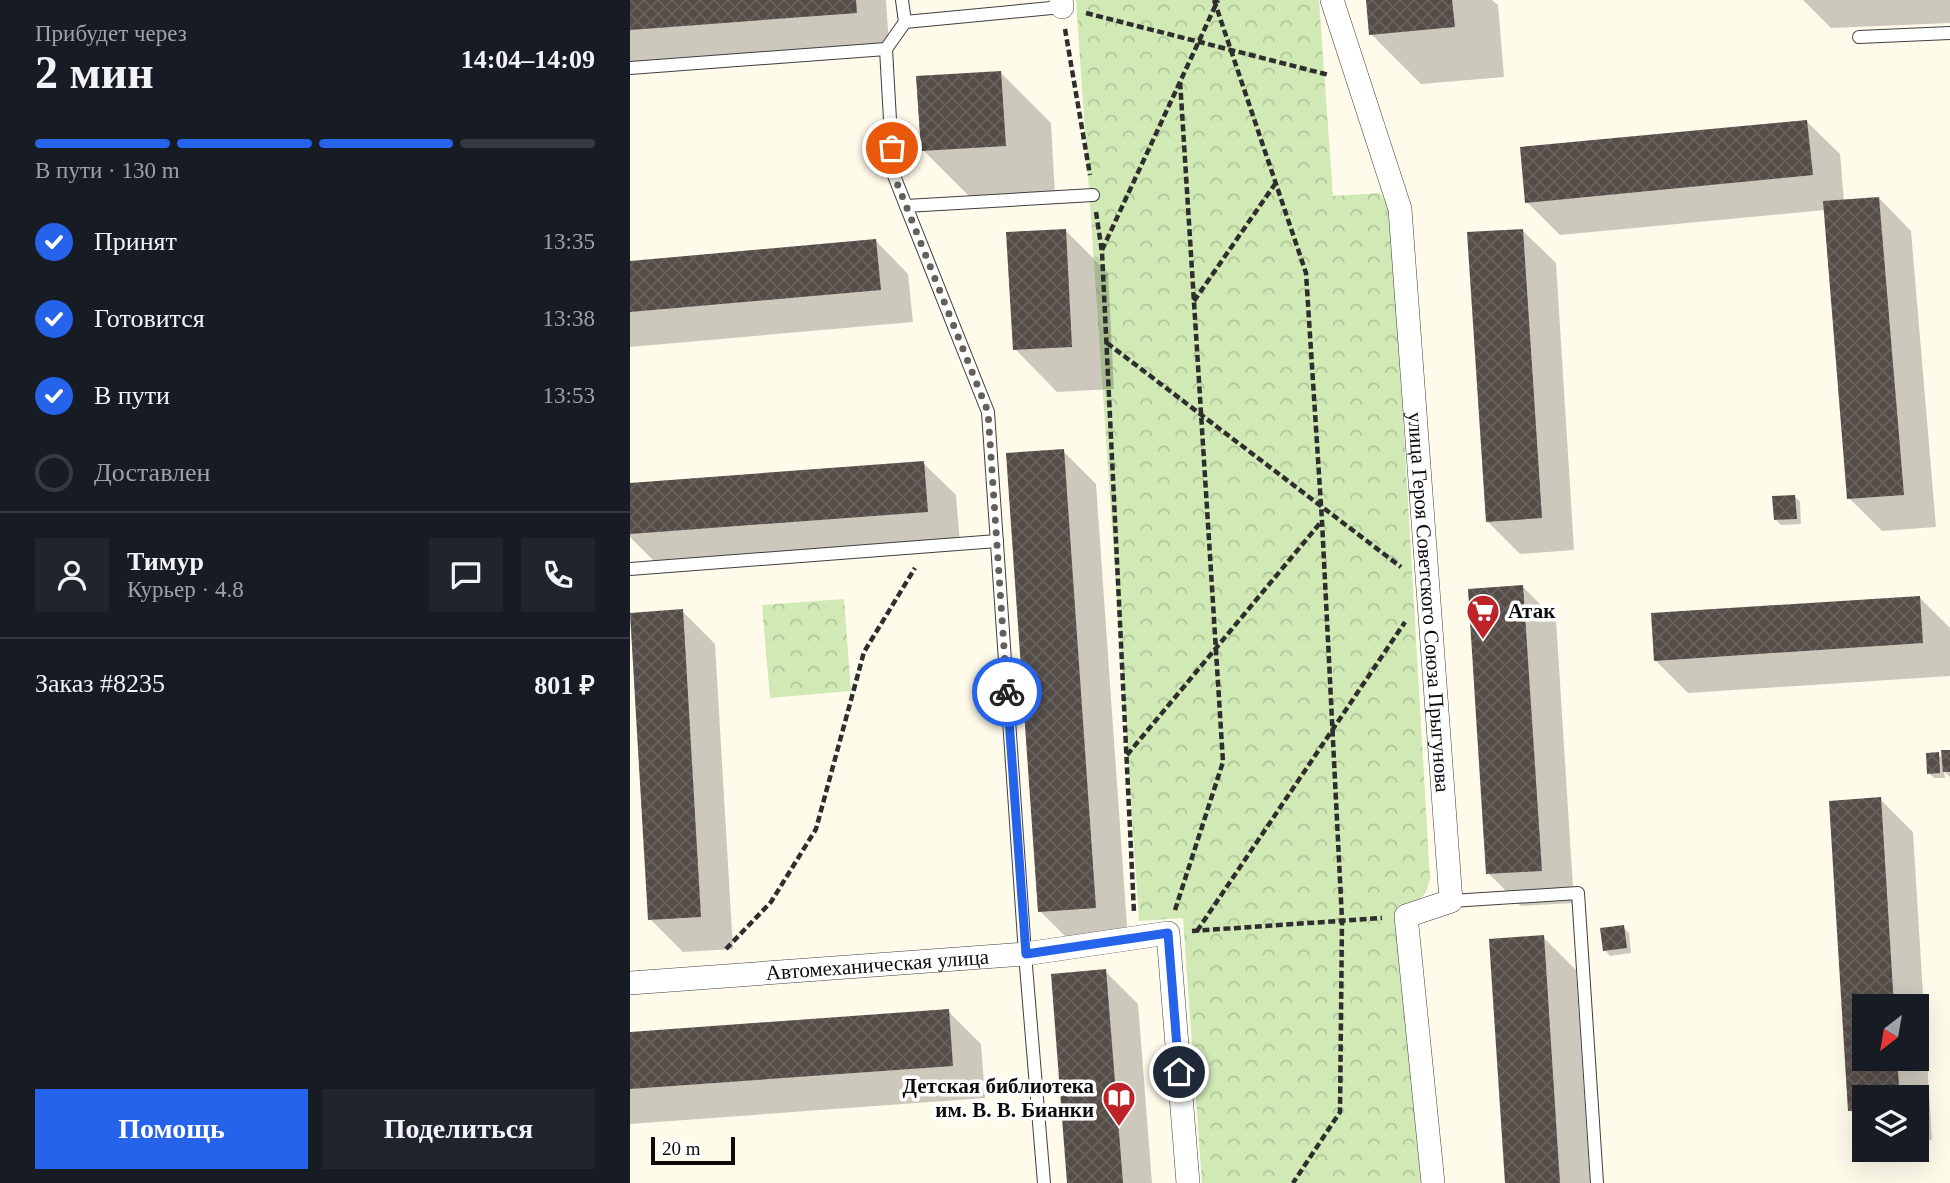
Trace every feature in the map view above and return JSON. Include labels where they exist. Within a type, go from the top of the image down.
[{"type":"street","name":"улица Героя Советского Союза Прыгунова","points":[[1332,0],[1400,209],[1451,901]]},
{"type":"street","points":[[1433,1183],[1406,916],[1451,901]]},
{"type":"street","name":"Автомеханическая улица","points":[[630,983],[1026,954],[1168,933]]},
{"type":"street","points":[[1168,933],[1188,1183]]},
{"type":"lane","points":[[902,0],[905,22],[886,49],[893,173],[988,412],[1044,1183]]},
{"type":"lane","points":[[905,22],[1062,4]]},
{"type":"lane","points":[[1859,37],[1950,33]]},
{"type":"lane","points":[[630,68],[886,49]]},
{"type":"lane","points":[[906,206],[1093,195]]},
{"type":"lane","points":[[630,569],[997,541]]},
{"type":"lane","points":[[1451,901],[1578,893],[1597,1183]]},
{"type":"path","points":[[1102,251],[1216,2]]},
{"type":"path","points":[[1216,2],[1306,273],[1322,522],[1342,920],[1340,1112],[1293,1183]]},
{"type":"path","points":[[1135,938],[1102,251],[1062,4],[1358,82]]},
{"type":"path","points":[[1180,80],[1223,762],[1168,933],[1406,916]]},
{"type":"path","points":[[1194,301],[1275,183]]},
{"type":"path","points":[[1106,343],[1428,588],[1197,931]]},
{"type":"path","points":[[1127,755],[1322,522]]},
{"type":"path","points":[[699,978],[771,902],[816,829],[864,652],[928,546]]},
{"type":"green space","points":[[1076,0],[1319,0],[1333,196],[1380,193],[1391,210],[1430,879],[1426,892],[1417,903],[1427,1183],[1202,1183],[1183,918],[1139,921]]},
{"type":"green space","points":[[844,599],[851,691],[770,698],[762,605]]},
{"type":"building","points":[[630,0],[856,0],[857,13],[630,30]]},
{"type":"building","points":[[1366,0],[1452,0],[1455,27],[1369,35]]},
{"type":"building","points":[[1001,71],[1006,146],[921,151],[916,76]]},
{"type":"building","points":[[1807,120],[1813,175],[1525,203],[1520,147]]},
{"type":"building","points":[[1879,197],[1904,495],[1847,499],[1823,201]]},
{"type":"building","points":[[1066,229],[1072,347],[1013,350],[1006,232]]},
{"type":"building","points":[[1523,229],[1542,518],[1486,522],[1467,232]]},
{"type":"building","points":[[876,239],[881,290],[630,312],[630,261]]},
{"type":"building","points":[[1064,449],[1096,908],[1038,912],[1006,453]]},
{"type":"building","points":[[924,461],[928,512],[630,534],[630,483]]},
{"type":"building","points":[[1795,495],[1797,519],[1774,520],[1772,496]]},
{"type":"building","points":[[1523,585],[1542,871],[1486,874],[1468,589]]},
{"type":"building","points":[[1920,596],[1923,643],[1654,661],[1651,613]]},
{"type":"building","points":[[683,609],[701,917],[648,920],[630,613]]},
{"type":"building","points":[[1941,750],[1950,750],[1950,772],[1943,772]]},
{"type":"building","points":[[1939,752],[1940,773],[1927,774],[1926,753]]},
{"type":"building","points":[[1881,797],[1893,994],[1852,994],[1852,1071],[1898,1071],[1899,1085],[1852,1085],[1852,1111],[1848,1111],[1829,801]]},
{"type":"building","points":[[1624,925],[1627,948],[1603,951],[1600,928]]},
{"type":"building","points":[[1544,935],[1560,1183],[1505,1183],[1489,939]]},
{"type":"building","points":[[1106,969],[1123,1183],[1067,1183],[1051,974]]},
{"type":"building","points":[[949,1009],[953,1066],[630,1089],[630,1032]]},
{"type":"way so far","points":[[892,148],[893,173],[988,412],[1007,692]]},
{"type":"place","name":"Атак","points":[[1483,641]]},
{"type":"place","name":"Детская библиотека им. В. В. Бианки","points":[[1119,1128]]},
{"type":"route","points":[[1007,692],[1026,954],[1168,933],[1179,1072]]}]
